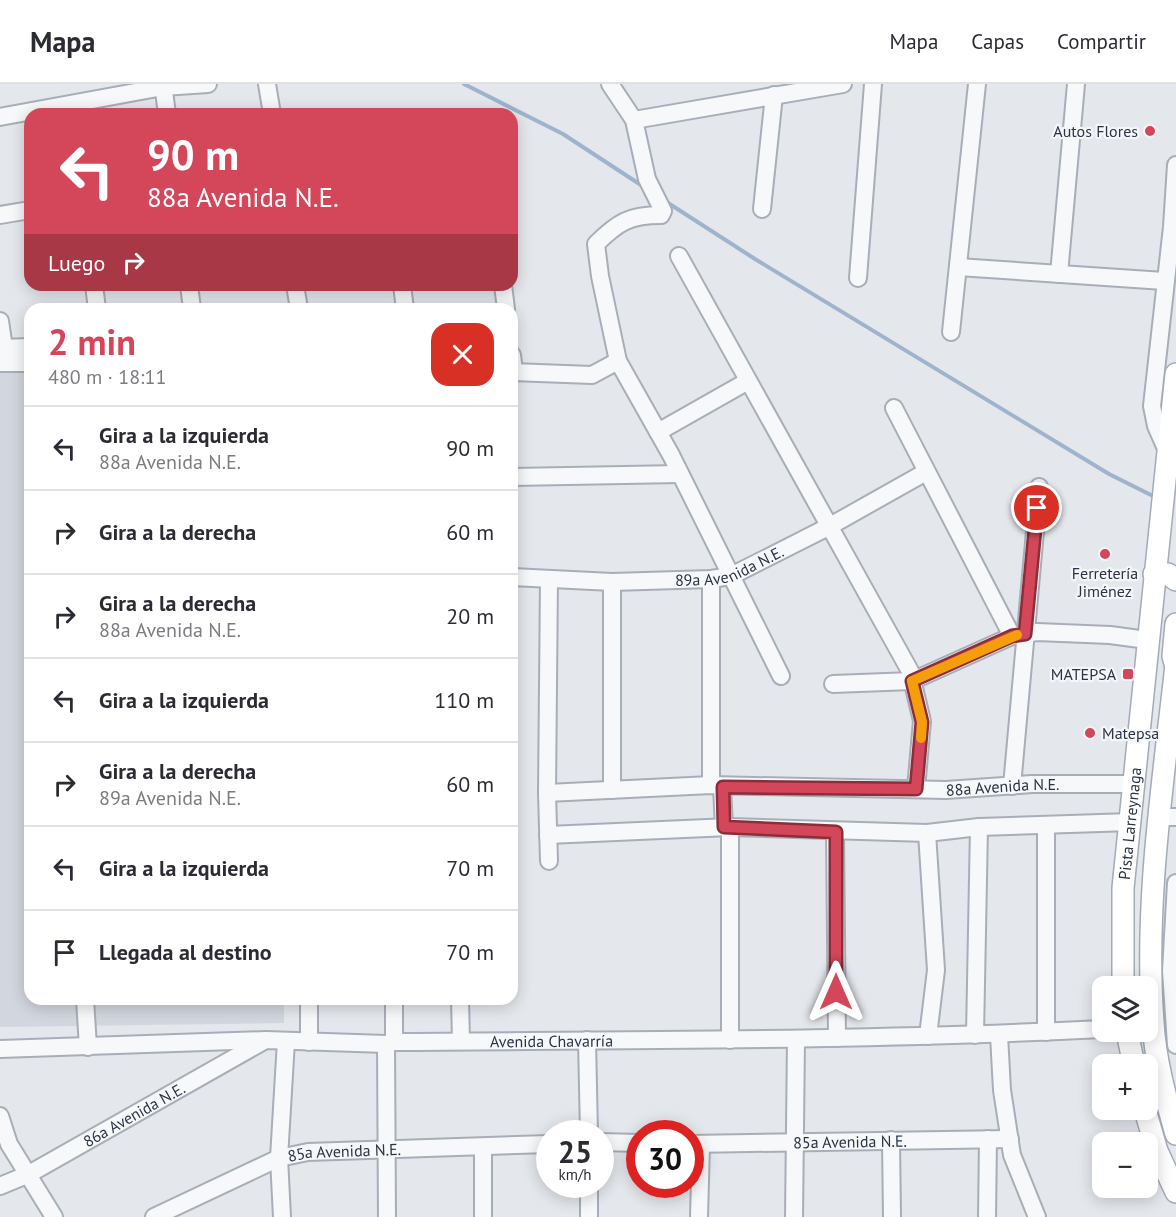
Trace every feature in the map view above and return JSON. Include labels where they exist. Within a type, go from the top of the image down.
[{"type":"main road","name":"Pista Larreynaga","points":[[1123,976],[1123,888],[1160,518],[1170,462],[1176,374]]},
{"type":"main road","points":[[1154,574],[1168,574],[1176,580]]},
{"type":"main road","name":"Pista Larreynaga","points":[[1176,624],[1168,817],[1151,963],[1176,1134]]},
{"type":"main road","points":[[1131,822],[1134,840],[1140,849],[1162,867]]},
{"type":"main road","points":[[1148,1120],[1155,1145],[1176,1192]]},
{"type":"street","points":[[46,108],[163,85],[208,84]]},
{"type":"street","points":[[267,84],[271,108]]},
{"type":"street","points":[[610,84],[634,120],[647,179],[663,210],[661,215],[640,215],[614,225],[596,243],[600,276],[618,361],[680,474],[782,676]]},
{"type":"street","points":[[634,120],[837,84]]},
{"type":"street","points":[[858,278],[873,84]]},
{"type":"street","points":[[951,332],[977,84]]},
{"type":"street","points":[[1059,274],[1076,84]]},
{"type":"street","points":[[163,85],[166,108]]},
{"type":"street","points":[[762,209],[774,95]]},
{"type":"street","points":[[0,117],[24,112]]},
{"type":"street","points":[[1170,462],[1156,426],[1152,406],[1164,281],[1172,227],[1176,165]]},
{"type":"street","points":[[0,214],[24,211]]},
{"type":"street","points":[[679,256],[910,671],[922,722],[916,789]]},
{"type":"street","points":[[958,267],[1164,281]]},
{"type":"street","points":[[0,321],[1,353]]},
{"type":"street","points":[[1,353],[24,348]]},
{"type":"street","points":[[1,353],[24,361]]},
{"type":"street","points":[[518,368],[592,375],[618,361]]},
{"type":"street","points":[[658,432],[748,381]]},
{"type":"street","points":[[894,408],[926,472],[1019,635]]},
{"type":"street","name":"89a Avenida N.E.","points":[[518,577],[612,582],[711,579],[731,576],[830,526],[926,472]]},
{"type":"street","points":[[518,477],[680,474]]},
{"type":"street","points":[[1012,786],[1019,635],[1039,487]]},
{"type":"street","points":[[549,579],[547,793],[549,861]]},
{"type":"street","points":[[711,579],[717,786],[727,827],[730,1040]]},
{"type":"street","points":[[612,582],[612,790]]},
{"type":"street","points":[[833,684],[912,681],[1019,635],[1110,635],[1147,640]]},
{"type":"street","name":"88a Avenida N.E.","points":[[547,793],[717,786],[916,789],[1135,784]]},
{"type":"street","points":[[548,835],[727,827],[927,833],[979,827],[1046,827],[1131,822]]},
{"type":"street","points":[[975,1035],[979,827]]},
{"type":"street","points":[[1046,827],[1046,1032]]},
{"type":"street","points":[[836,832],[837,1038]]},
{"type":"street","points":[[927,833],[936,970],[928,1036]]},
{"type":"street","points":[[1176,883],[1174,939],[1162,1026],[1176,1045]]},
{"type":"street","points":[[85,1005],[88,1047]]},
{"type":"street","points":[[309,1005],[309,1042]]},
{"type":"street","points":[[387,1217],[390,1043],[393,1005]]},
{"type":"street","points":[[460,1005],[461,1041]]},
{"type":"street","name":"Avenida Chavarría","points":[[0,1049],[266,1040],[390,1043],[730,1040],[999,1035],[1092,1030]]},
{"type":"street","points":[[999,1035],[1002,1090],[1012,1155],[1037,1217]]},
{"type":"street","points":[[794,1217],[796,1039]]},
{"type":"street","name":"86a Avenida N.E.","points":[[0,1186],[29,1174],[266,1040]]},
{"type":"street","points":[[587,1040],[589,1120]]},
{"type":"street","points":[[282,1217],[279,1158],[286,1041]]},
{"type":"street","points":[[0,1116],[9,1144],[54,1217]]},
{"type":"street","points":[[987,1217],[988,1139]]},
{"type":"street","name":"85a Avenida N.E.","points":[[704,1144],[1010,1139]]},
{"type":"street","points":[[891,1140],[892,1217]]},
{"type":"street","name":"85a Avenida N.E.","points":[[154,1217],[182,1211],[279,1158],[308,1152],[536,1145]]},
{"type":"street","points":[[483,1147],[483,1217]]},
{"type":"street","points":[[589,1198],[589,1217]]},
{"type":"street","points":[[698,1198],[699,1217]]},
{"type":"shaded area","points":[[24,355],[24,1005],[284,1005],[284,1023],[0,1027],[0,356]]},
{"type":"waterway","points":[[464,84],[512,108]]},
{"type":"waterway","points":[[518,111],[563,134],[644,187]]},
{"type":"waterway","points":[[665,201],[755,259],[1109,474],[1157,498]]},
{"type":"slow traffic","points":[[921,738],[922,722],[912,681],[1017,635]]},
{"type":"place","name":"Autos Flores","points":[[1150,131]]},
{"type":"place","name":"Ferretería Jiménez","points":[[1105,554]]},
{"type":"place","name":"MATEPSA","points":[[1128,674]]},
{"type":"place","name":"Matepsa","points":[[1090,733]]},
{"type":"route","points":[[836,992],[836,832],[724,827],[723,787],[916,789],[922,722],[912,681],[1012,636],[1025,634],[1037,508]]}]
